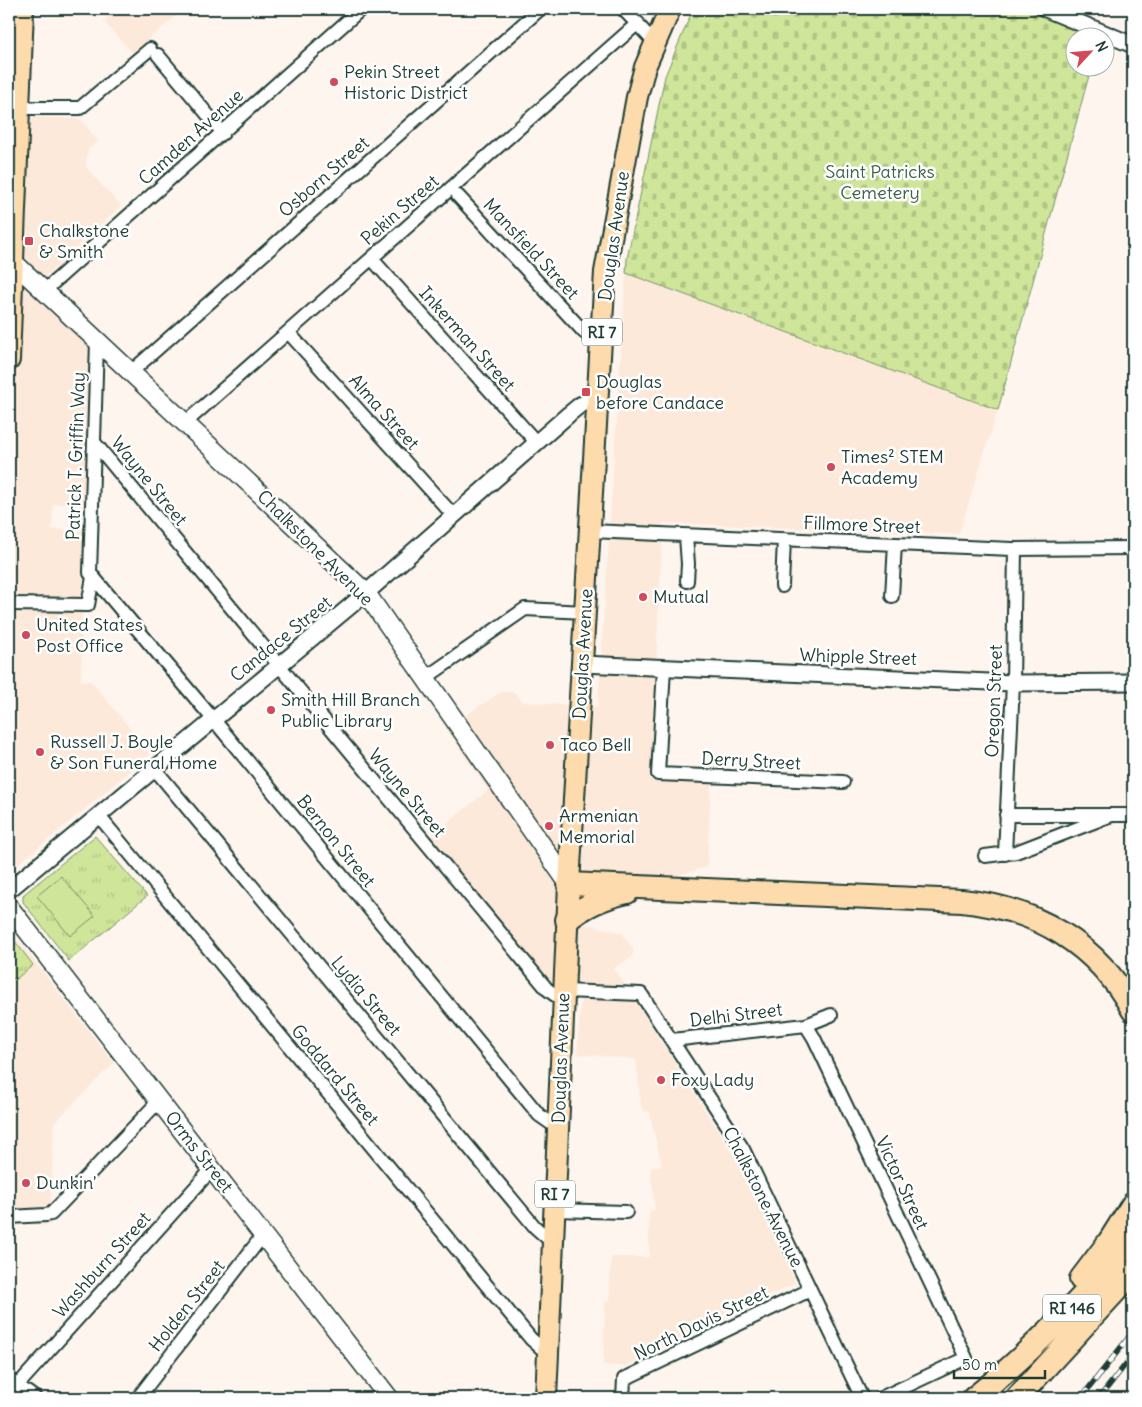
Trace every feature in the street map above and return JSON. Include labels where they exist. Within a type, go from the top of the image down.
[{"type":"highway","points":[[569,884],[962,901],[1004,907],[1036,919],[1076,942],[1109,974],[1133,1010]]},
{"type":"highway","points":[[567,920],[586,906],[601,899],[660,887]]},
{"type":"highway","points":[[1006,1372],[1086,1272],[1118,1229],[1133,1204]]},
{"type":"highway","name":"RI 146","points":[[974,1398],[1006,1372],[1060,1321],[1133,1240]]},
{"type":"highway","name":"RI 146","points":[[1017,1398],[1133,1272]]},
{"type":"main road","points":[[9,360],[10,259],[23,9]]},
{"type":"main road","name":"Douglas Avenue","points":[[546,1398],[567,920],[608,252],[637,98],[645,67],[670,9]]},
{"type":"main road","name":"Chalkstone Avenue","points":[[10,259],[366,594],[569,884]]},
{"type":"main road","name":"Orms Street","points":[[9,907],[389,1398]]},
{"type":"street","name":"Camden Avenue","points":[[44,292],[361,9]]},
{"type":"street","name":"Osborn Street","points":[[130,372],[540,9]]},
{"type":"street","points":[[623,9],[655,43]]},
{"type":"street","points":[[1046,9],[1133,45]]},
{"type":"street","name":"Pekin Street","points":[[185,424],[638,23]]},
{"type":"street","points":[[19,108],[80,108],[154,52],[223,133]]},
{"type":"street","name":"Mansfield Street","points":[[458,196],[584,332],[601,344]]},
{"type":"street","name":"Inkerman Street","points":[[372,259],[536,442]]},
{"type":"street","name":"Alma Street","points":[[288,332],[453,515]]},
{"type":"street","name":"Patrick T. Griffin Way","points":[[9,604],[88,605],[91,575],[97,341]]},
{"type":"street","name":"Candace Street","points":[[9,890],[366,594],[453,515],[574,410],[598,397]]},
{"type":"street","name":"Wayne Street","points":[[94,442],[547,989],[555,995],[564,994]]},
{"type":"street","name":"Fillmore Street","points":[[590,532],[1015,549],[1133,548]]},
{"type":"street","points":[[686,536],[687,581]]},
{"type":"street","points":[[782,586],[784,540]]},
{"type":"street","points":[[892,596],[895,544]]},
{"type":"street","name":"Oregon Street","points":[[1005,854],[1013,683],[1015,549]]},
{"type":"street","name":"Bernon Street","points":[[91,575],[213,719],[539,1115],[559,1129]]},
{"type":"street","points":[[424,679],[525,609],[585,612]]},
{"type":"street","name":"Whipple Street","points":[[582,664],[1013,683],[1133,682]]},
{"type":"street","name":"Derry Street","points":[[664,668],[658,774],[843,782]]},
{"type":"street","name":"Lydia Street","points":[[154,768],[535,1227],[553,1243]]},
{"type":"street","name":"Goddard Street","points":[[98,815],[531,1339],[548,1354]]},
{"type":"street","points":[[1006,815],[1133,815]]},
{"type":"street","points":[[985,856],[1016,852],[1112,815]]},
{"type":"street","name":"Chalkstone Avenue","points":[[564,994],[641,994],[745,1153],[862,1398]]},
{"type":"street","name":"Delhi Street","points":[[672,1040],[806,1025],[830,1015]]},
{"type":"street","name":"Victor Street","points":[[806,1025],[818,1046],[966,1358],[882,1398]]},
{"type":"street","points":[[9,1217],[51,1214],[159,1101]]},
{"type":"street","name":"Washburn Street","points":[[13,1382],[212,1168]]},
{"type":"street","points":[[555,1210],[626,1212]]},
{"type":"street","name":"Holden Street","points":[[138,1398],[263,1235]]},
{"type":"street","name":"North Davis Street","points":[[623,1398],[624,1379],[810,1290]]},
{"type":"street","points":[[13,1382],[35,1398]]},
{"type":"shaded area","points":[[116,9],[184,9],[133,53],[104,22]]},
{"type":"shaded area","points":[[9,45],[19,46],[9,105]]},
{"type":"shaded area","points":[[9,116],[81,119],[98,141],[88,149],[86,167],[121,206],[31,290],[90,349],[86,505],[53,504],[52,529],[84,531],[81,681],[91,681],[151,754],[10,871],[13,934],[114,1063],[54,1123],[50,1225],[9,1223]]},
{"type":"shaded area","points":[[626,273],[998,410],[959,534],[663,523],[650,779],[711,783],[707,867],[674,876],[589,873],[586,924],[622,933],[634,951],[631,958],[614,968],[734,1155],[796,1283],[626,1366],[615,1366],[603,1365],[605,1302],[609,1301],[611,1257],[649,1257],[649,1211],[655,1210],[650,1168],[662,1166],[650,1111],[644,1112],[641,1107],[636,1059],[577,1054],[581,999],[550,982],[430,837],[488,790],[446,728],[501,692],[514,692],[523,702],[598,707]]},
{"type":"green space","name":"Saint Patricks Cemetery","points":[[693,9],[1025,9],[1072,28],[1064,28],[1064,78],[1088,78],[998,410],[626,273],[627,259],[665,76]]},
{"type":"green space","points":[[95,836],[147,896],[69,961],[23,902],[23,895]]},
{"type":"green space","points":[[61,876],[95,916],[70,936],[37,896]]},
{"type":"green space","points":[[9,939],[14,940],[33,965],[16,979],[9,978]]},
{"type":"railway","points":[[1081,1398],[1133,1332]]},
{"type":"railway","points":[[1099,1398],[1133,1355]]},
{"type":"place","name":"Pekin Street Historic District","points":[[334,82]]},
{"type":"place","name":"Chalkstone & Smith","points":[[29,241]]},
{"type":"place","name":"Douglas before Candace","points":[[586,392]]},
{"type":"place","name":"Times² STEM Academy","points":[[831,467]]},
{"type":"place","name":"Mutual","points":[[643,597]]},
{"type":"place","name":"United States Post Office","points":[[26,635]]},
{"type":"place","name":"Smith Hill Branch Public Library","points":[[271,710]]},
{"type":"place","name":"Taco Bell","points":[[550,745]]},
{"type":"place","name":"Russell J. Boyle & Son Funeral Home","points":[[40,752]]},
{"type":"place","name":"Armenian Memorial","points":[[549,826]]},
{"type":"place","name":"Foxy Lady","points":[[661,1080]]},
{"type":"place","name":"Dunkin'","points":[[26,1183]]}]
